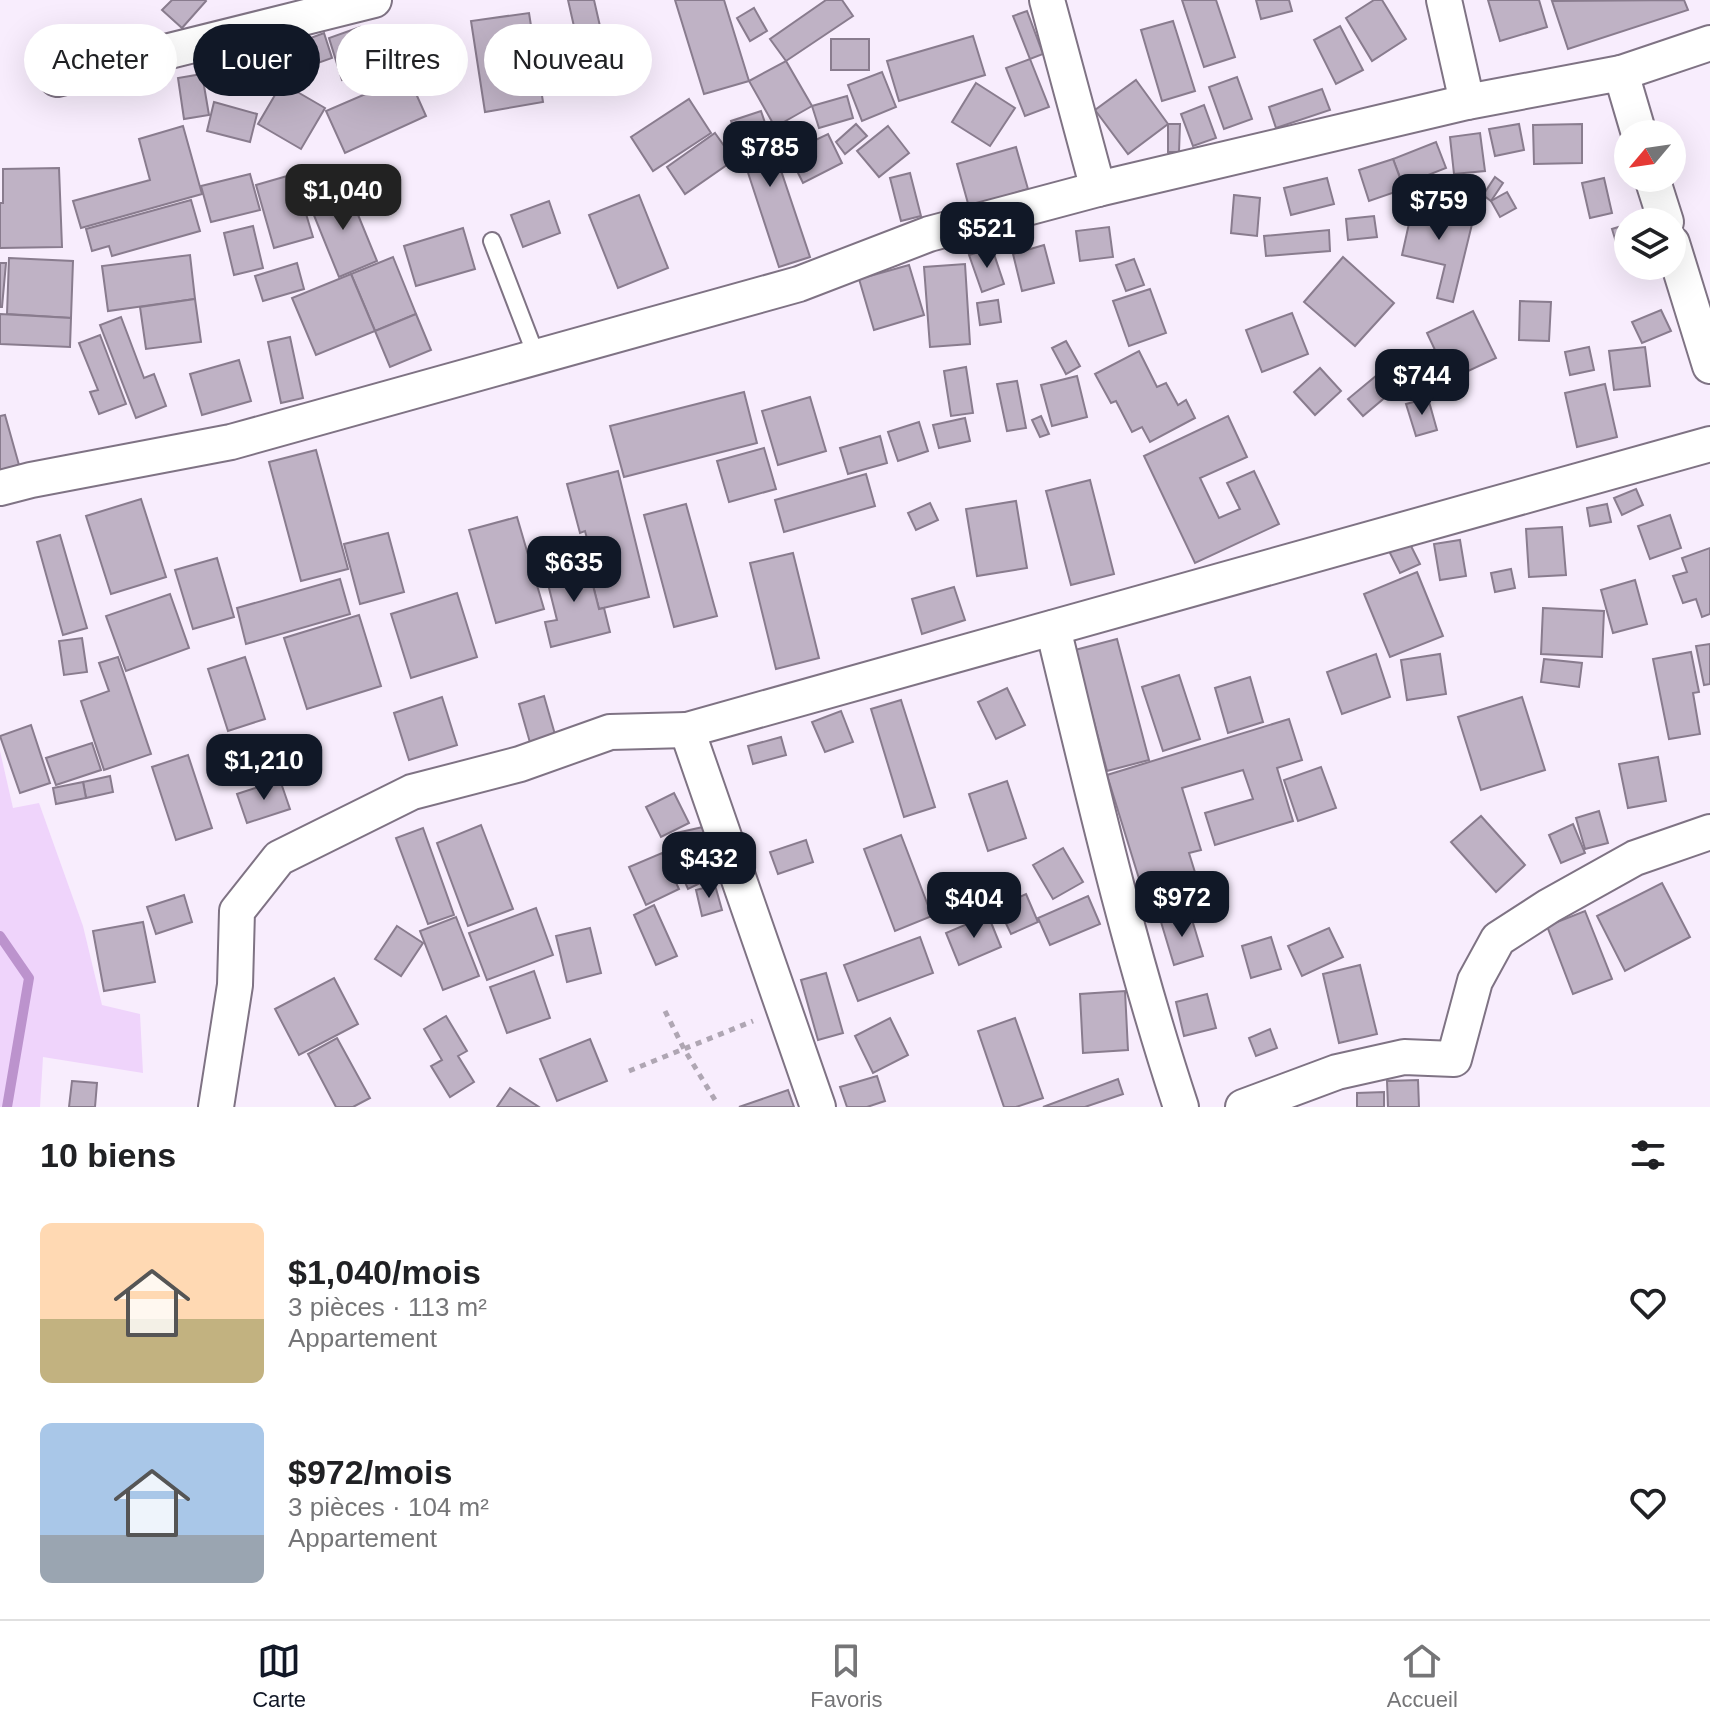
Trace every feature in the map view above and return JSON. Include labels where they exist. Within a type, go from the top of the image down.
[{"type":"street","points":[[177,49],[374,0]]},
{"type":"street","points":[[1047,0],[1098,189]]},
{"type":"street","points":[[1444,0],[1467,102]]},
{"type":"street","points":[[0,488],[231,442],[799,284],[929,234],[1098,189],[1467,102],[1621,73],[1710,43]]},
{"type":"street","points":[[1621,73],[1635,120]]},
{"type":"street","points":[[1683,280],[1710,366]]},
{"type":"street","points":[[216,1107],[235,985],[237,911],[279,858],[412,792],[520,764],[610,732],[687,730],[1710,444]]},
{"type":"street","points":[[1053,628],[1125,917],[1157,1035],[1181,1107]]},
{"type":"street","points":[[687,730],[818,1107]]},
{"type":"street","points":[[1243,1107],[1350,1069],[1404,1057],[1454,1059],[1475,981],[1498,939],[1549,906],[1635,858],[1710,832]]},
{"type":"lane","points":[[492,241],[537,358]]},
{"type":"path","points":[[629,1071],[784,1009]]},
{"type":"path","points":[[665,1011],[715,1100]]},
{"type":"shaded area","points":[[0,751],[13,808],[39,803],[83,926],[102,1005],[140,1014],[143,1073],[43,1057],[40,1107],[0,1107]]},
{"type":"building","points":[[172,0],[206,1],[182,28],[162,10]]},
{"type":"building","points":[[568,0],[594,0],[600,24],[573,24]]},
{"type":"building","points":[[675,0],[724,0],[749,81],[704,94]]},
{"type":"building","points":[[826,0],[842,0],[853,16],[786,61],[770,39]]},
{"type":"building","points":[[1182,0],[1216,0],[1235,57],[1204,67]]},
{"type":"building","points":[[1256,0],[1289,0],[1292,11],[1261,19]]},
{"type":"building","points":[[1374,0],[1382,0],[1406,39],[1372,61],[1346,18]]},
{"type":"building","points":[[1488,0],[1539,0],[1547,27],[1500,41]]},
{"type":"building","points":[[1684,0],[1688,10],[1568,49],[1552,1]]},
{"type":"building","points":[[754,8],[767,31],[750,41],[737,18]]},
{"type":"building","points":[[1027,11],[1043,54],[1030,59],[1013,16]]},
{"type":"building","points":[[529,13],[531,24],[484,24],[484,96],[542,96],[543,102],[485,112],[471,21]]},
{"type":"building","points":[[1173,21],[1195,91],[1162,101],[1141,30]]},
{"type":"building","points":[[1340,26],[1363,70],[1336,84],[1314,40]]},
{"type":"building","points":[[324,33],[332,58],[320,62],[320,34]]},
{"type":"building","points":[[336,36],[336,61],[329,38]]},
{"type":"building","points":[[973,36],[985,75],[899,101],[887,61]]},
{"type":"building","points":[[831,39],[869,39],[869,70],[831,70]]},
{"type":"building","points":[[1030,59],[1049,107],[1025,116],[1006,68]]},
{"type":"building","points":[[786,61],[812,106],[775,127],[749,81]]},
{"type":"building","points":[[882,72],[896,107],[862,121],[848,85]]},
{"type":"building","points":[[193,76],[193,96],[206,96],[209,115],[184,119],[178,78]]},
{"type":"building","points":[[1237,77],[1252,119],[1224,129],[1209,87]]},
{"type":"building","points":[[1136,80],[1168,124],[1128,154],[1095,110]]},
{"type":"building","points":[[976,83],[1015,108],[990,146],[952,122]]},
{"type":"building","points":[[1322,89],[1330,110],[1276,128],[1269,107]]},
{"type":"building","points":[[274,96],[304,96],[325,108],[301,149],[258,124]]},
{"type":"building","points":[[361,96],[417,96],[426,116],[345,153],[326,111]]},
{"type":"building","points":[[847,96],[853,118],[819,128],[812,106]]},
{"type":"building","points":[[689,99],[711,133],[653,171],[631,137]]},
{"type":"building","points":[[214,102],[257,114],[250,142],[207,131]]},
{"type":"building","points":[[1204,105],[1216,138],[1193,146],[1181,114]]},
{"type":"building","points":[[761,111],[810,257],[779,267],[731,121]]},
{"type":"building","points":[[856,124],[867,136],[845,154],[836,142]]},
{"type":"building","points":[[1168,124],[1180,124],[1179,152],[1168,152]]},
{"type":"building","points":[[1519,124],[1524,150],[1495,156],[1489,129]]},
{"type":"building","points":[[1582,124],[1582,163],[1534,164],[1533,125]]},
{"type":"building","points":[[183,126],[202,194],[81,228],[73,201],[150,180],[139,139]]},
{"type":"building","points":[[888,126],[909,153],[879,177],[857,151]]},
{"type":"building","points":[[715,133],[734,160],[685,194],[667,167]]},
{"type":"building","points":[[1480,133],[1485,171],[1454,174],[1450,137]]},
{"type":"building","points":[[828,134],[842,163],[803,183],[788,153]]},
{"type":"building","points":[[1436,142],[1446,168],[1403,185],[1393,159]]},
{"type":"building","points":[[1016,147],[1028,189],[969,207],[957,164]]},
{"type":"building","points":[[1393,159],[1404,189],[1369,201],[1359,170]]},
{"type":"building","points":[[59,168],[62,247],[0,248],[3,169]]},
{"type":"building","points":[[910,173],[921,216],[901,221],[890,178]]},
{"type":"building","points":[[250,174],[260,210],[211,222],[201,186]]},
{"type":"building","points":[[294,174],[313,237],[274,248],[256,185]]},
{"type":"building","points":[[1495,177],[1503,183],[1491,201],[1483,195]]},
{"type":"building","points":[[1327,178],[1334,204],[1291,215],[1284,188]]},
{"type":"building","points":[[1604,178],[1612,213],[1590,218],[1582,183]]},
{"type":"building","points":[[1466,186],[1479,189],[1474,216],[1459,212]]},
{"type":"building","points":[[347,188],[377,261],[339,277],[309,203]]},
{"type":"building","points":[[1507,192],[1516,208],[1500,217],[1491,201]]},
{"type":"building","points":[[639,195],[668,268],[618,288],[589,215]]},
{"type":"building","points":[[1234,195],[1260,198],[1257,236],[1231,233]]},
{"type":"building","points":[[191,200],[200,231],[112,256],[109,246],[92,251],[86,229]]},
{"type":"building","points":[[549,201],[560,233],[523,247],[511,215]]},
{"type":"building","points":[[1414,201],[1474,216],[1453,302],[1437,298],[1445,265],[1402,255]]},
{"type":"building","points":[[1374,216],[1377,237],[1348,240],[1346,219]]},
{"type":"building","points":[[253,226],[263,268],[234,275],[224,233]]},
{"type":"building","points":[[1109,227],[1113,257],[1080,261],[1076,231]]},
{"type":"building","points":[[463,228],[475,269],[416,286],[404,246]]},
{"type":"building","points":[[1329,230],[1330,251],[1266,256],[1264,236]]},
{"type":"building","points":[[1044,245],[1054,283],[1022,291],[1013,254]]},
{"type":"building","points":[[992,248],[1004,284],[982,292],[969,255]]},
{"type":"building","points":[[190,255],[195,299],[108,311],[102,266]]},
{"type":"building","points":[[393,257],[416,314],[375,331],[351,274]]},
{"type":"building","points":[[1343,257],[1394,303],[1355,346],[1304,302]]},
{"type":"building","points":[[9,258],[73,261],[71,318],[7,314]]},
{"type":"building","points":[[1134,259],[1144,285],[1126,291],[1116,265]]},
{"type":"building","points":[[0,263],[6,263],[2,307],[0,307]]},
{"type":"building","points":[[297,263],[304,289],[263,301],[255,276]]},
{"type":"building","points":[[965,264],[970,344],[930,347],[924,267]]},
{"type":"building","points":[[909,265],[924,315],[874,330],[859,279]]},
{"type":"building","points":[[351,274],[375,331],[316,355],[292,298]]},
{"type":"building","points":[[1150,289],[1166,333],[1129,346],[1113,301]]},
{"type":"building","points":[[195,299],[201,342],[146,349],[140,307]]},
{"type":"building","points":[[998,300],[1001,322],[980,325],[977,303]]},
{"type":"building","points":[[1520,301],[1551,302],[1549,341],[1519,340]]},
{"type":"building","points":[[1661,310],[1671,331],[1642,343],[1632,322]]},
{"type":"building","points":[[1473,311],[1496,358],[1449,380],[1427,333]]},
{"type":"building","points":[[1292,313],[1308,354],[1262,372],[1246,330]]},
{"type":"building","points":[[0,314],[71,318],[70,347],[0,344]]},
{"type":"building","points":[[416,314],[431,350],[390,367],[375,331]]},
{"type":"building","points":[[121,317],[144,378],[154,374],[166,406],[136,418],[100,325]]},
{"type":"building","points":[[100,335],[126,404],[99,414],[90,392],[98,390],[79,343]]},
{"type":"building","points":[[290,337],[303,398],[281,403],[268,342]]},
{"type":"building","points":[[1066,341],[1080,366],[1066,374],[1052,348]]},
{"type":"building","points":[[1589,347],[1594,370],[1570,375],[1565,352]]},
{"type":"building","points":[[1645,347],[1650,386],[1614,390],[1609,351]]},
{"type":"building","points":[[1139,351],[1157,387],[1166,383],[1178,405],[1186,400],[1195,418],[1150,442],[1142,427],[1132,432],[1116,401],[1111,403],[1095,374]]},
{"type":"building","points":[[239,360],[251,401],[202,415],[190,374]]},
{"type":"building","points":[[1394,361],[1408,378],[1363,416],[1348,399]]},
{"type":"building","points":[[966,367],[973,413],[951,416],[944,371]]},
{"type":"building","points":[[1320,368],[1341,391],[1315,415],[1294,392]]},
{"type":"building","points":[[1077,376],[1087,417],[1052,426],[1041,385]]},
{"type":"building","points":[[1017,381],[1026,428],[1007,431],[997,384]]},
{"type":"building","points":[[1605,384],[1617,437],[1577,447],[1565,393]]},
{"type":"building","points":[[744,392],[757,443],[624,477],[610,426]]},
{"type":"building","points":[[810,397],[826,451],[778,465],[762,411]]},
{"type":"building","points":[[1428,398],[1437,430],[1416,436],[1406,404]]},
{"type":"building","points":[[5,415],[19,465],[0,470],[0,416]]},
{"type":"building","points":[[1041,416],[1049,434],[1040,437],[1032,420]]},
{"type":"building","points":[[1228,416],[1247,457],[1200,478],[1219,518],[1240,509],[1227,483],[1254,471],[1279,524],[1195,563],[1144,456]]},
{"type":"building","points":[[965,418],[970,441],[939,448],[933,425]]},
{"type":"building","points":[[919,422],[928,451],[898,461],[888,432]]},
{"type":"building","points":[[880,436],[887,463],[848,474],[840,448]]},
{"type":"building","points":[[764,448],[776,489],[729,502],[717,461]]},
{"type":"building","points":[[316,450],[348,569],[301,581],[269,462]]},
{"type":"building","points":[[618,471],[649,597],[599,609],[586,558],[592,557],[585,531],[580,533],[567,484]]},
{"type":"building","points":[[866,474],[875,506],[784,532],[775,500]]},
{"type":"building","points":[[1090,480],[1114,574],[1071,585],[1046,491]]},
{"type":"building","points":[[1636,489],[1643,505],[1622,515],[1614,498]]},
{"type":"building","points":[[141,499],[166,577],[111,594],[86,516]]},
{"type":"building","points":[[1016,501],[1027,568],[977,576],[966,509]]},
{"type":"building","points":[[930,503],[938,520],[916,530],[908,513]]},
{"type":"building","points":[[686,504],[717,616],[674,627],[644,515]]},
{"type":"building","points":[[1607,504],[1611,522],[1590,526],[1587,508]]},
{"type":"building","points":[[1670,515],[1681,548],[1650,559],[1638,526]]},
{"type":"building","points":[[517,517],[544,609],[496,623],[469,530]]},
{"type":"building","points":[[1562,527],[1566,575],[1529,577],[1526,529]]},
{"type":"building","points":[[388,533],[404,592],[360,604],[344,544]]},
{"type":"building","points":[[60,535],[87,628],[63,635],[37,542]]},
{"type":"building","points":[[1460,540],[1466,576],[1440,580],[1434,544]]},
{"type":"building","points":[[1409,542],[1420,564],[1400,573],[1389,551]]},
{"type":"building","points":[[1710,548],[1710,614],[1702,617],[1696,599],[1683,603],[1673,576],[1687,572],[1682,558]]},
{"type":"building","points":[[793,553],[819,658],[776,669],[750,563]]},
{"type":"building","points":[[217,558],[234,617],[193,629],[175,570]]},
{"type":"building","points":[[586,558],[599,609],[604,608],[610,632],[551,647],[545,622],[557,620],[544,568]]},
{"type":"building","points":[[1511,569],[1515,588],[1495,592],[1491,573]]},
{"type":"building","points":[[1417,572],[1443,636],[1390,657],[1364,594]]},
{"type":"building","points":[[340,579],[350,614],[246,644],[237,608]]},
{"type":"building","points":[[1635,580],[1647,624],[1613,633],[1601,590]]},
{"type":"building","points":[[954,587],[965,620],[922,634],[912,599]]},
{"type":"building","points":[[457,593],[477,657],[411,678],[391,614]]},
{"type":"building","points":[[170,594],[189,648],[126,671],[106,616]]},
{"type":"building","points":[[1543,608],[1604,611],[1602,657],[1541,654]]},
{"type":"building","points":[[359,615],[381,686],[307,709],[284,638]]},
{"type":"building","points":[[82,638],[87,672],[64,675],[59,641]]},
{"type":"building","points":[[1117,639],[1149,760],[1107,771],[1075,650]]},
{"type":"building","points":[[1710,644],[1710,684],[1704,685],[1696,646]]},
{"type":"building","points":[[1691,652],[1699,692],[1693,693],[1700,734],[1669,739],[1653,659]]},
{"type":"building","points":[[1376,654],[1390,697],[1342,714],[1327,672]]},
{"type":"building","points":[[1440,654],[1446,694],[1407,700],[1401,660]]},
{"type":"building","points":[[118,657],[151,754],[104,770],[81,701],[109,691],[99,663]]},
{"type":"building","points":[[245,657],[265,719],[228,731],[208,669]]},
{"type":"building","points":[[1544,659],[1582,663],[1579,687],[1541,682]]},
{"type":"building","points":[[1179,675],[1200,739],[1163,751],[1142,687]]},
{"type":"building","points":[[1250,677],[1263,722],[1228,733],[1215,688]]},
{"type":"building","points":[[1007,688],[1025,725],[996,739],[978,702]]},
{"type":"building","points":[[544,696],[556,738],[531,746],[519,704]]},
{"type":"building","points":[[442,697],[457,745],[409,760],[394,713]]},
{"type":"building","points":[[1522,697],[1545,770],[1481,790],[1458,717]]},
{"type":"building","points":[[901,700],[935,807],[904,817],[871,709]]},
{"type":"building","points":[[841,711],[853,742],[825,752],[812,722]]},
{"type":"building","points":[[1289,719],[1302,760],[1277,768],[1293,821],[1215,845],[1205,813],[1253,799],[1243,770],[1182,788],[1201,850],[1189,853],[1198,882],[1145,898],[1107,775]]},
{"type":"building","points":[[31,725],[50,783],[20,793],[0,736]]},
{"type":"building","points":[[781,737],[786,755],[753,764],[748,746]]},
{"type":"building","points":[[92,743],[101,770],[56,785],[46,758]]},
{"type":"building","points":[[188,755],[212,828],[176,840],[152,767]]},
{"type":"building","points":[[1658,757],[1666,801],[1628,808],[1619,764]]},
{"type":"building","points":[[1321,767],[1336,808],[1298,821],[1284,780]]},
{"type":"building","points":[[110,776],[113,792],[86,798],[83,782]]},
{"type":"building","points":[[280,780],[290,809],[247,823],[237,794]]},
{"type":"building","points":[[1007,781],[1026,838],[988,851],[969,794]]},
{"type":"building","points":[[83,782],[86,798],[56,804],[53,788]]},
{"type":"building","points":[[674,793],[689,823],[661,837],[646,807]]},
{"type":"building","points":[[1599,811],[1608,843],[1585,849],[1576,818]]},
{"type":"building","points":[[1481,816],[1525,865],[1496,892],[1451,842]]},
{"type":"building","points":[[1573,824],[1585,853],[1561,863],[1549,835]]},
{"type":"building","points":[[481,825],[513,909],[468,926],[437,843]]},
{"type":"building","points":[[703,827],[707,842],[680,849],[676,833]]},
{"type":"building","points":[[423,828],[454,915],[428,924],[396,838]]},
{"type":"building","points":[[901,835],[932,916],[895,931],[864,849]]},
{"type":"building","points":[[806,840],[813,862],[778,874],[770,852]]},
{"type":"building","points":[[1063,848],[1083,882],[1053,899],[1033,865]]},
{"type":"building","points":[[662,853],[679,889],[646,905],[629,867]]},
{"type":"building","points":[[706,857],[715,876],[688,889],[679,869]]},
{"type":"building","points":[[1662,883],[1690,937],[1625,971],[1597,916]]},
{"type":"building","points":[[715,885],[722,910],[702,916],[696,890]]},
{"type":"building","points":[[1026,894],[1038,922],[1011,934],[998,907]]},
{"type":"building","points":[[184,895],[192,922],[156,934],[147,907]]},
{"type":"building","points":[[1088,896],[1100,924],[1050,945],[1038,918]]},
{"type":"building","points":[[654,905],[677,956],[656,965],[634,915]]},
{"type":"building","points":[[536,908],[553,955],[487,980],[469,933]]},
{"type":"building","points":[[1585,911],[1612,979],[1573,994],[1547,926]]},
{"type":"building","points":[[1190,913],[1203,956],[1174,965],[1161,922]]},
{"type":"building","points":[[988,915],[1001,947],[959,965],[946,933]]},
{"type":"building","points":[[456,917],[479,976],[443,990],[420,931]]},
{"type":"building","points":[[143,922],[155,982],[104,991],[93,931]]},
{"type":"building","points":[[397,926],[423,943],[401,976],[375,959]]},
{"type":"building","points":[[590,928],[601,973],[567,982],[556,936]]},
{"type":"building","points":[[1329,928],[1343,957],[1302,976],[1288,946]]},
{"type":"building","points":[[920,937],[933,973],[858,1001],[844,965]]},
{"type":"building","points":[[1271,937],[1281,969],[1251,978],[1242,946]]},
{"type":"building","points":[[1360,965],[1377,1034],[1339,1043],[1323,974]]},
{"type":"building","points":[[534,971],[550,1018],[507,1033],[490,987]]},
{"type":"building","points":[[826,973],[843,1033],[818,1040],[801,980]]},
{"type":"building","points":[[334,978],[358,1024],[299,1055],[275,1009]]},
{"type":"building","points":[[1125,991],[1128,1050],[1083,1053],[1080,994]]},
{"type":"building","points":[[1207,994],[1216,1028],[1184,1036],[1176,1002]]},
{"type":"building","points":[[446,1016],[467,1051],[458,1056],[474,1082],[450,1097],[431,1066],[442,1060],[424,1029]]},
{"type":"building","points":[[890,1018],[908,1055],[873,1073],[855,1036]]},
{"type":"building","points":[[1015,1018],[1043,1098],[1016,1107],[1004,1107],[978,1031]]},
{"type":"building","points":[[1270,1029],[1277,1048],[1256,1056],[1249,1038]]},
{"type":"building","points":[[337,1038],[370,1098],[353,1107],[336,1107],[308,1054]]},
{"type":"building","points":[[590,1039],[607,1081],[557,1101],[540,1059]]},
{"type":"building","points":[[877,1076],[885,1101],[867,1107],[847,1107],[840,1087]]},
{"type":"building","points":[[1118,1079],[1123,1094],[1085,1107],[1043,1107]]},
{"type":"building","points":[[1418,1080],[1419,1107],[1388,1107],[1387,1081]]},
{"type":"building","points":[[72,1081],[97,1083],[95,1107],[69,1107]]},
{"type":"building","points":[[510,1088],[539,1107],[497,1107]]},
{"type":"building","points":[[788,1090],[794,1107],[739,1107]]},
{"type":"building","points":[[1384,1092],[1384,1107],[1357,1107],[1357,1093]]},
{"type":"waterway","points":[[0,936],[29,978],[7,1107]]}]
